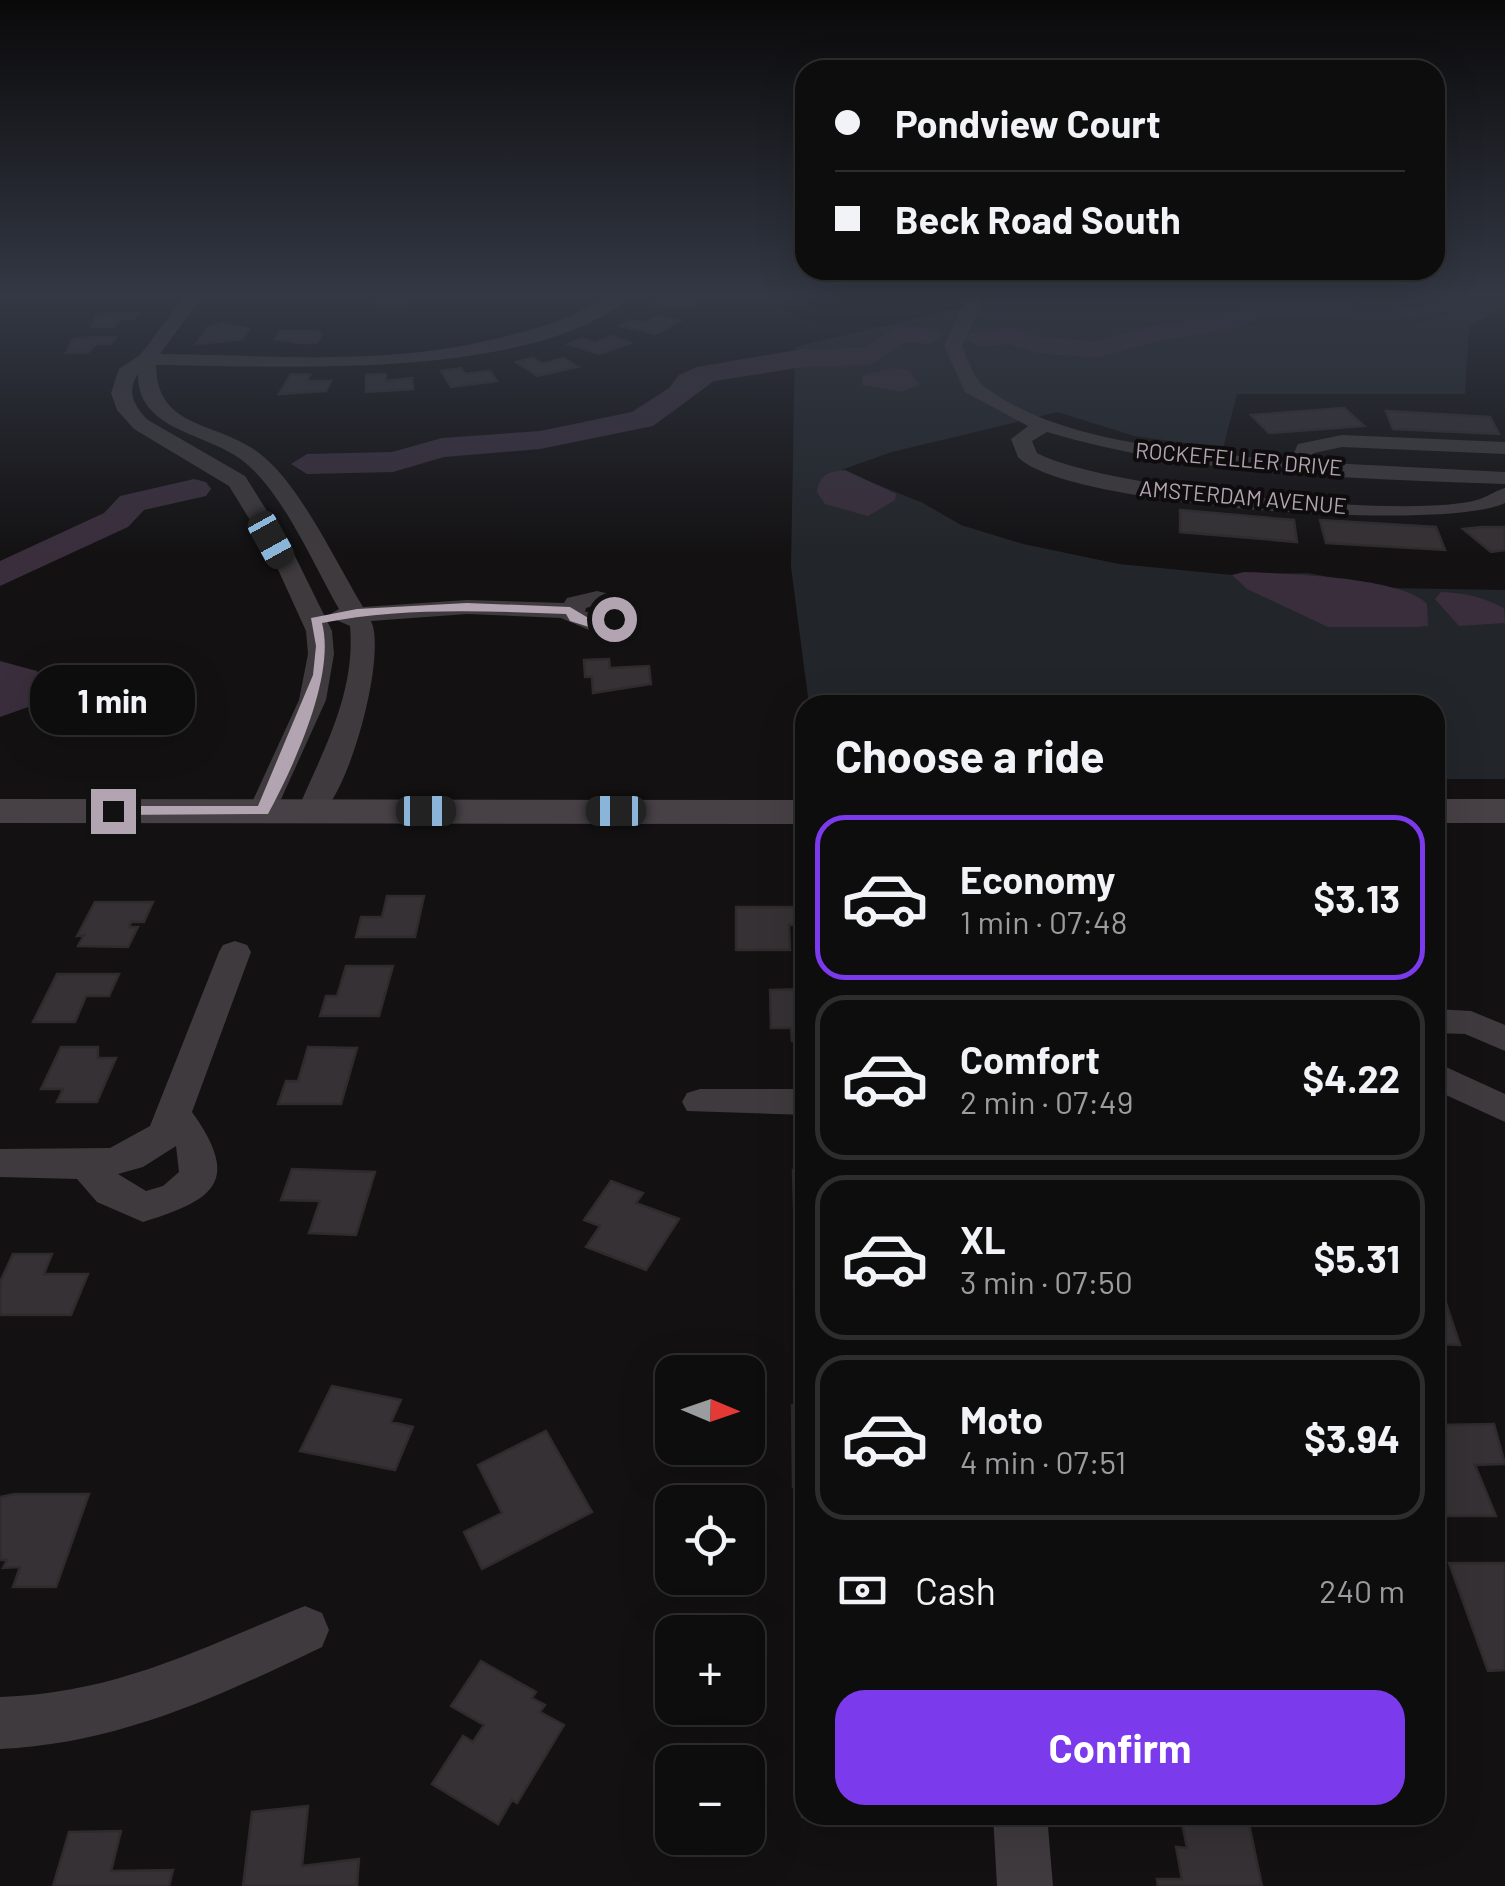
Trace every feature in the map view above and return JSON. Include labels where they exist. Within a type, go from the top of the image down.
[{"type":"main road","points":[[0,810],[795,812]]},
{"type":"main road","points":[[1445,811],[1505,811]]},
{"type":"street","points":[[122,380],[122,397],[128,412],[152,434],[207,458],[234,478],[316,621],[322,646],[320,675],[263,811]]},
{"type":"street","points":[[147,380],[152,402],[180,424],[260,461],[357,613],[366,646],[362,678],[312,810]]},
{"type":"street","name":"ROCKEFELLER DRIVE","points":[[970,380],[982,395],[1044,426],[1164,456],[1504,484]]},
{"type":"street","name":"AMSTERDAM AVENUE","points":[[1044,426],[1021,439],[1028,457],[1061,473],[1140,490],[1245,501],[1450,512],[1490,507],[1504,484]]},
{"type":"street","points":[[1298,466],[1305,448],[1332,441],[1505,448]]},
{"type":"street","points":[[316,621],[357,613],[467,607],[570,611]]},
{"type":"street","points":[[0,1163],[113,1163],[141,1155],[166,1134],[235,952]]},
{"type":"street","points":[[1445,1022],[1471,1023],[1505,1039]]},
{"type":"street","points":[[1445,1080],[1505,1110]]},
{"type":"street","points":[[700,1102],[795,1102]]},
{"type":"street","points":[[86,1163],[111,1192],[143,1206],[176,1197],[198,1178],[199,1150],[174,1114]]},
{"type":"street","points":[[0,1723],[96,1715],[189,1684],[304,1630]]},
{"type":"street","points":[[1021,1825],[1026,1886]]},
{"type":"shaded area","points":[[794,380],[1466,380],[1465,394],[1237,394],[1223,448],[1134,436],[1058,412],[892,452],[841,470],[923,503],[961,525],[1023,544],[1119,564],[1232,575],[1308,573],[1385,588],[1505,590],[1505,779],[1445,779],[1445,695],[808,695],[791,567]]},
{"type":"shaded area","points":[[862,380],[917,380],[920,384],[902,392],[862,385]]},
{"type":"shaded area","points":[[845,470],[896,494],[895,500],[868,516],[825,504],[817,492],[820,481],[829,473]]},
{"type":"shaded area","points":[[1244,572],[1341,578],[1394,588],[1427,604],[1428,626],[1328,627],[1247,589],[1232,575]]},
{"type":"shaded area","points":[[1441,592],[1474,596],[1504,608],[1505,623],[1459,626],[1435,599]]},
{"type":"shaded area","points":[[0,661],[37,671],[41,686],[31,706],[0,717]]},
{"type":"building","points":[[287,380],[331,381],[326,391],[279,394]]},
{"type":"building","points":[[366,380],[412,380],[413,389],[366,392]]},
{"type":"building","points":[[447,380],[497,381],[451,387]]},
{"type":"building","points":[[1344,408],[1364,426],[1269,433],[1251,415]]},
{"type":"building","points":[[1386,411],[1490,417],[1499,434],[1393,429]]},
{"type":"building","points":[[1180,510],[1294,520],[1297,542],[1180,532]]},
{"type":"building","points":[[1320,520],[1436,527],[1445,550],[1326,543]]},
{"type":"building","points":[[1505,527],[1505,550],[1491,552],[1463,529]]},
{"type":"building","points":[[609,659],[610,668],[649,666],[651,684],[593,693],[592,677],[585,677],[584,660]]},
{"type":"building","points":[[387,896],[424,896],[415,937],[356,937],[361,917],[382,917]]},
{"type":"building","points":[[95,902],[153,902],[144,922],[131,922],[129,927],[138,927],[128,947],[78,946],[84,935],[77,936]]},
{"type":"building","points":[[736,907],[795,907],[795,925],[789,925],[790,950],[736,950]]},
{"type":"building","points":[[346,966],[393,966],[379,1016],[320,1016],[326,996],[337,996]]},
{"type":"building","points":[[57,974],[119,974],[109,996],[86,996],[75,1022],[33,1022]]},
{"type":"building","points":[[795,989],[795,1041],[791,1028],[771,1028],[770,990]]},
{"type":"building","points":[[61,1047],[98,1047],[98,1058],[116,1058],[97,1102],[57,1102],[63,1089],[41,1089]]},
{"type":"building","points":[[308,1047],[357,1048],[341,1104],[278,1104],[286,1081],[298,1081]]},
{"type":"building","points":[[292,1169],[375,1172],[356,1235],[309,1233],[320,1201],[281,1200]]},
{"type":"building","points":[[793,1170],[795,1170],[795,1238]]},
{"type":"building","points":[[611,1181],[643,1193],[636,1203],[679,1219],[646,1270],[586,1247],[600,1226],[584,1220]]},
{"type":"building","points":[[13,1254],[52,1254],[44,1274],[88,1274],[71,1315],[0,1315],[0,1282]]},
{"type":"building","points":[[1445,1303],[1446,1303],[1460,1345],[1445,1344]]},
{"type":"building","points":[[332,1386],[401,1400],[391,1422],[413,1427],[395,1470],[300,1451]]},
{"type":"building","points":[[792,1405],[795,1405],[795,1487]]},
{"type":"building","points":[[1494,1424],[1505,1464],[1475,1465],[1496,1516],[1445,1516],[1445,1425]]},
{"type":"building","points":[[546,1431],[592,1512],[482,1569],[464,1532],[502,1513],[478,1465]]},
{"type":"building","points":[[89,1494],[56,1587],[13,1587],[20,1567],[3,1568],[7,1560],[0,1560],[0,1497]]},
{"type":"building","points":[[1449,1563],[1505,1563],[1505,1670],[1488,1671]]},
{"type":"building","points":[[481,1661],[536,1692],[532,1698],[545,1705],[540,1712],[564,1725],[517,1803],[512,1800],[498,1824],[432,1784],[463,1736],[473,1742],[484,1725],[451,1706]]},
{"type":"building","points":[[308,1806],[302,1866],[359,1859],[357,1886],[243,1886],[252,1812]]},
{"type":"building","points":[[1182,1825],[1249,1825],[1262,1886],[1158,1886],[1157,1879],[1182,1879],[1176,1847],[1187,1848]]},
{"type":"building","points":[[121,1831],[111,1871],[173,1870],[169,1886],[53,1886],[69,1832]]},
{"type":"waterway","points":[[307,464],[393,462],[442,448],[540,440],[642,419],[680,394],[691,380]]},
{"type":"waterway","points":[[0,575],[116,520],[132,503],[194,489]]},
{"type":"route","points":[[113,811],[263,811],[320,675],[322,646],[316,621],[388,610],[467,607],[570,611],[575,619],[589,623],[614,619]]}]
